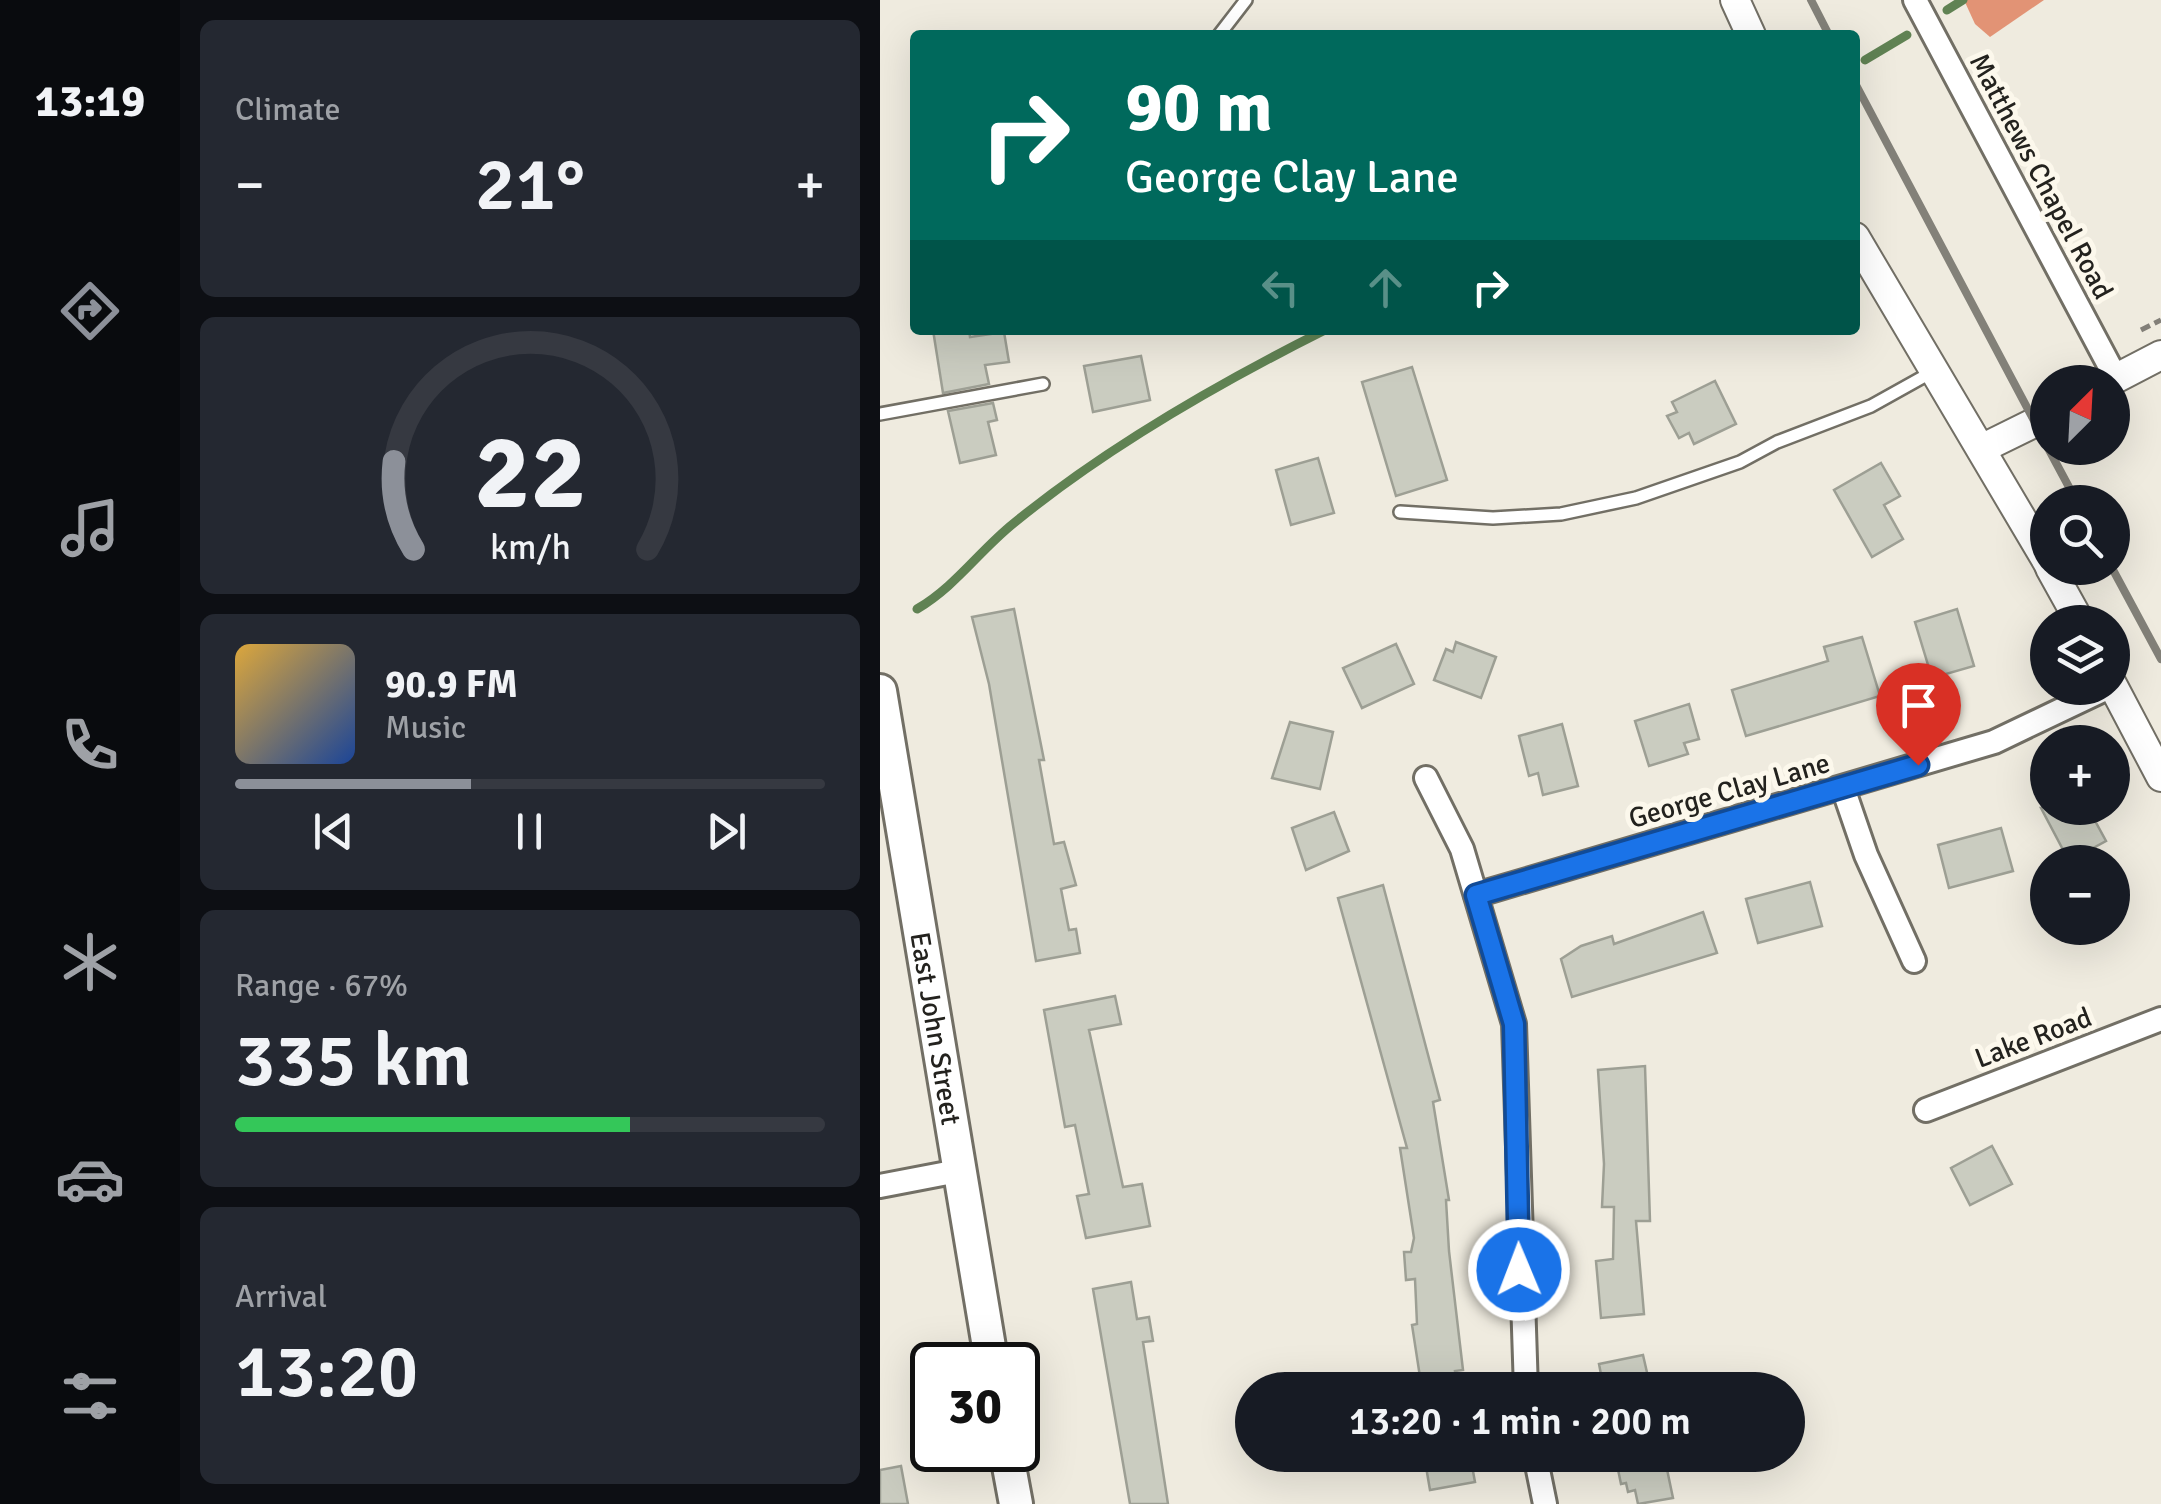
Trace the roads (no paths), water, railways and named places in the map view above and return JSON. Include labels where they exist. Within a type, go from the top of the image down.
[{"type":"main road","name":"East John Street","points":[[880,691],[988,1342]]},
{"type":"main road","points":[[1010,1472],[1016,1504]]},
{"type":"street","points":[[1734,0],[1748,30]]},
{"type":"street","name":"Matthews Chapel Road","points":[[1916,0],[2105,365]]},
{"type":"street","points":[[1860,245],[2030,532]]},
{"type":"street","points":[[2130,371],[2161,355]]},
{"type":"street","points":[[1983,448],[2030,425]]},
{"type":"street","name":"George Clay Lane","points":[[1476,895],[1994,742],[2070,705]]},
{"type":"street","points":[[2122,705],[2161,777]]},
{"type":"street","points":[[1426,778],[1462,849],[1514,1024],[1525,1372]]},
{"type":"street","points":[[1843,788],[1866,855],[1914,961]]},
{"type":"street","name":"Lake Road","points":[[1926,1110],[2161,1019]]},
{"type":"street","points":[[880,1186],[958,1170]]},
{"type":"street","points":[[1539,1472],[1545,1504]]},
{"type":"lane","points":[[1223,30],[1246,0]]},
{"type":"lane","points":[[1400,512],[1493,518],[1561,514],[1636,498],[1740,462],[1777,442],[1872,406],[1936,370]]},
{"type":"lane","points":[[880,414],[1043,384]]},
{"type":"waterway","points":[[1947,10],[1963,0]]},
{"type":"waterway","points":[[1865,60],[1907,35]]},
{"type":"waterway","points":[[917,609],[944,590],[1014,523],[1087,468],[1204,395],[1315,335]]},
{"type":"railway","points":[[1811,0],[1826,30]]},
{"type":"railway","points":[[1860,92],[2030,413]]},
{"type":"railway","points":[[2057,465],[2068,485]]},
{"type":"railway","points":[[2121,585],[2161,659]]}]
